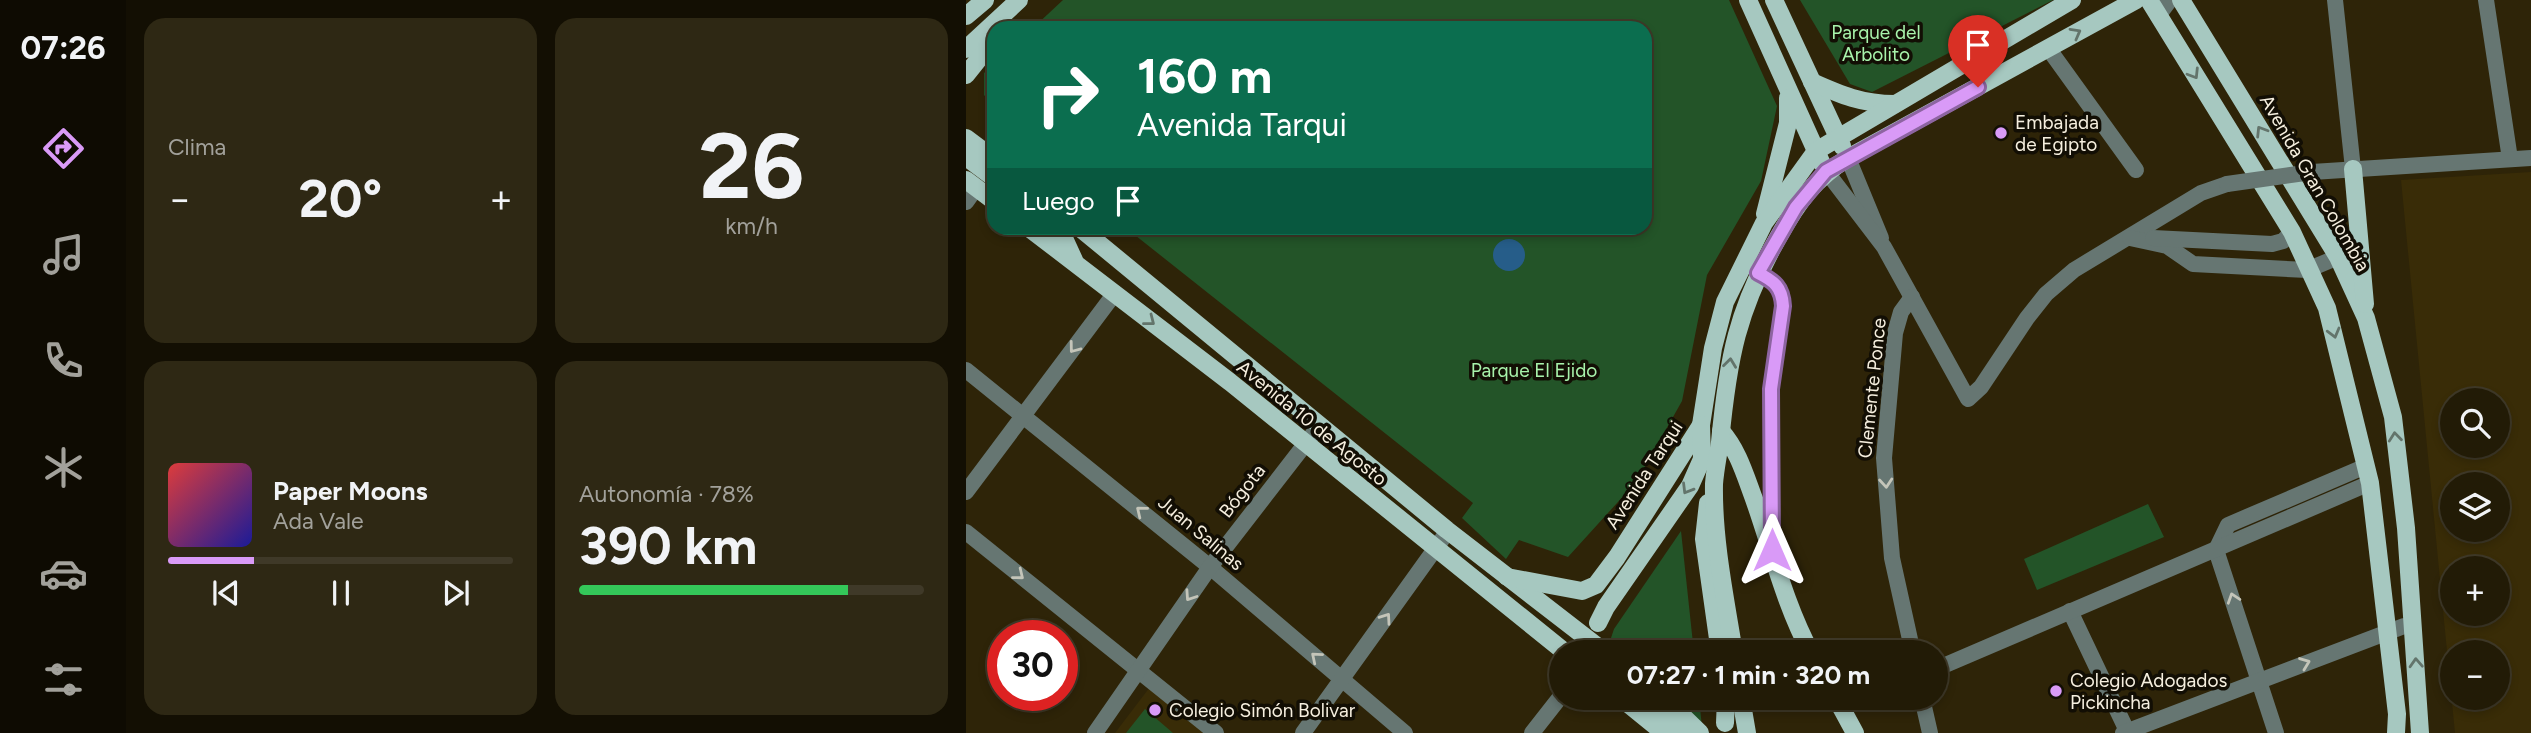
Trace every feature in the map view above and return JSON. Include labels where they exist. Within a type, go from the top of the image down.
[{"type":"main road","points":[[966,16],[985,0]]},
{"type":"main road","points":[[966,32],[1002,0]]},
{"type":"main road","points":[[996,21],[1019,0]]},
{"type":"main road","points":[[1011,21],[1030,0]]},
{"type":"main road","points":[[1748,0],[1826,171]]},
{"type":"main road","points":[[1774,0],[1848,158]]},
{"type":"main road","name":"Avenida Tarqui","points":[[1507,577],[1581,591],[1596,584],[1701,425],[1713,348],[1725,302],[1764,223],[1816,151],[2072,0]]},
{"type":"main road","points":[[1718,640],[1704,538],[1732,347],[1742,309],[1758,273],[1796,207],[1826,171],[2136,0]]},
{"type":"main road","name":"Avenida Gran Colombia","points":[[2180,0],[2339,257],[2366,318],[2393,417],[2413,610],[2420,733]]},
{"type":"main road","points":[[2153,8],[2292,232],[2327,308],[2368,474],[2395,629],[2396,733]]},
{"type":"main road","points":[[966,49],[987,30]]},
{"type":"main road","points":[[966,75],[987,49]]},
{"type":"main road","points":[[1812,82],[1844,98],[1868,104],[1899,104]]},
{"type":"main road","points":[[1764,223],[1788,123],[1786,85]]},
{"type":"main road","points":[[966,138],[987,154]]},
{"type":"main road","points":[[966,157],[987,173]]},
{"type":"main road","points":[[2353,169],[2366,318]]},
{"type":"main road","points":[[969,190],[987,198]]},
{"type":"main road","name":"Avenida 10 de Agosto","points":[[1038,235],[1115,293],[1550,640]]},
{"type":"main road","points":[[1062,235],[1080,267],[1101,245]]},
{"type":"main road","name":"Avenida 10 de Agosto","points":[[1089,235],[1448,531],[1589,640]]},
{"type":"main road","points":[[1598,623],[1606,607],[1690,486],[1702,459],[1701,425],[1721,431],[1732,442],[1806,640]]},
{"type":"main road","points":[[1714,483],[1719,557],[1732,640]]},
{"type":"main road","points":[[1636,710],[1664,733]]},
{"type":"main road","points":[[1661,710],[1684,733]]},
{"type":"main road","points":[[1676,710],[1700,733]]},
{"type":"main road","points":[[1725,723],[1726,710]]},
{"type":"main road","points":[[1743,710],[1747,733]]},
{"type":"main road","points":[[1843,710],[1855,733]]},
{"type":"street","points":[[2153,8],[2170,0]]},
{"type":"street","name":"Avenida Gran Colombia","points":[[2335,0],[2353,169]]},
{"type":"street","points":[[2486,0],[2510,159]]},
{"type":"street","points":[[2048,48],[2136,170]]},
{"type":"street","points":[[1848,158],[1884,247],[1968,399],[1981,387],[2046,294],[2093,257],[2130,238],[2201,193],[2227,184],[2312,172],[2531,158]]},
{"type":"street","points":[[1826,171],[1884,247]]},
{"type":"street","points":[[2130,238],[2178,237],[2272,244],[2283,241],[2292,232]]},
{"type":"street","points":[[2130,238],[2167,246],[2193,264],[2308,270],[2339,257]]},
{"type":"street","points":[[1758,273],[1773,281],[1782,292],[1783,306],[1771,389],[1772,550]]},
{"type":"street","points":[[966,492],[1115,293]]},
{"type":"street","name":"Clemente Ponce","points":[[1910,640],[1892,558],[1884,458],[1895,333],[1901,312],[1912,297]]},
{"type":"street","name":"Juan Salinas","points":[[966,370],[1213,569],[1405,733]]},
{"type":"street","name":"Bógota","points":[[1095,733],[1213,569],[1308,447],[1320,425]]},
{"type":"street","points":[[1948,664],[2216,550],[2368,474]]},
{"type":"street","points":[[1303,733],[1448,531]]},
{"type":"street","points":[[966,532],[1216,733]]},
{"type":"street","points":[[2216,550],[2276,733]]},
{"type":"street","points":[[2070,611],[2126,733],[2395,629]]},
{"type":"street","points":[[1532,733],[1550,710]]},
{"type":"street","points":[[1925,710],[1930,733]]},
{"type":"shaded area","points":[[2531,172],[2531,733],[2455,733],[2453,710],[2510,710],[2510,640],[2446,640],[2445,626],[2510,626],[2510,556],[2440,556],[2440,579],[2401,180]]},
{"type":"shaded area","name":"Colegio Simón Bolivar","points":[[1150,687],[1206,733],[1115,733]]},
{"type":"green space","name":"Parque El Ejido","points":[[1063,0],[1729,0],[1777,106],[1761,181],[1707,275],[1682,401],[1637,481],[1568,557],[1519,540],[1506,559],[1462,518],[1473,503],[1135,235],[1652,235],[1652,21],[1040,21]]},
{"type":"green space","name":"Parque del Arbolito","points":[[1800,0],[2053,0],[1872,92],[1850,84]]},
{"type":"green space","points":[[987,70],[987,99],[984,95],[984,73]]},
{"type":"green space","points":[[2148,504],[2164,537],[2037,590],[2024,559]]},
{"type":"green space","points":[[1681,531],[1693,640],[1613,640],[1611,638],[1614,629]]},
{"type":"green space","points":[[1145,709],[1173,733],[1126,733]]},
{"type":"green space","points":[[1688,710],[1700,710],[1702,727]]},
{"type":"water","points":[[1509,239],[1520,244],[1525,255],[1520,266],[1509,271],[1498,266],[1493,255],[1498,244]]},
{"type":"place","name":"Embajada de Egipto","points":[[2001,133]]},
{"type":"place","name":"Colegio Adogados Pickincha","points":[[2056,691]]},
{"type":"place","name":"Colegio Simón Bolivar","points":[[1155,710]]},
{"type":"route","points":[[1772,550],[1771,389],[1783,306],[1782,292],[1773,281],[1758,273],[1796,207],[1826,171],[1978,87]]}]
